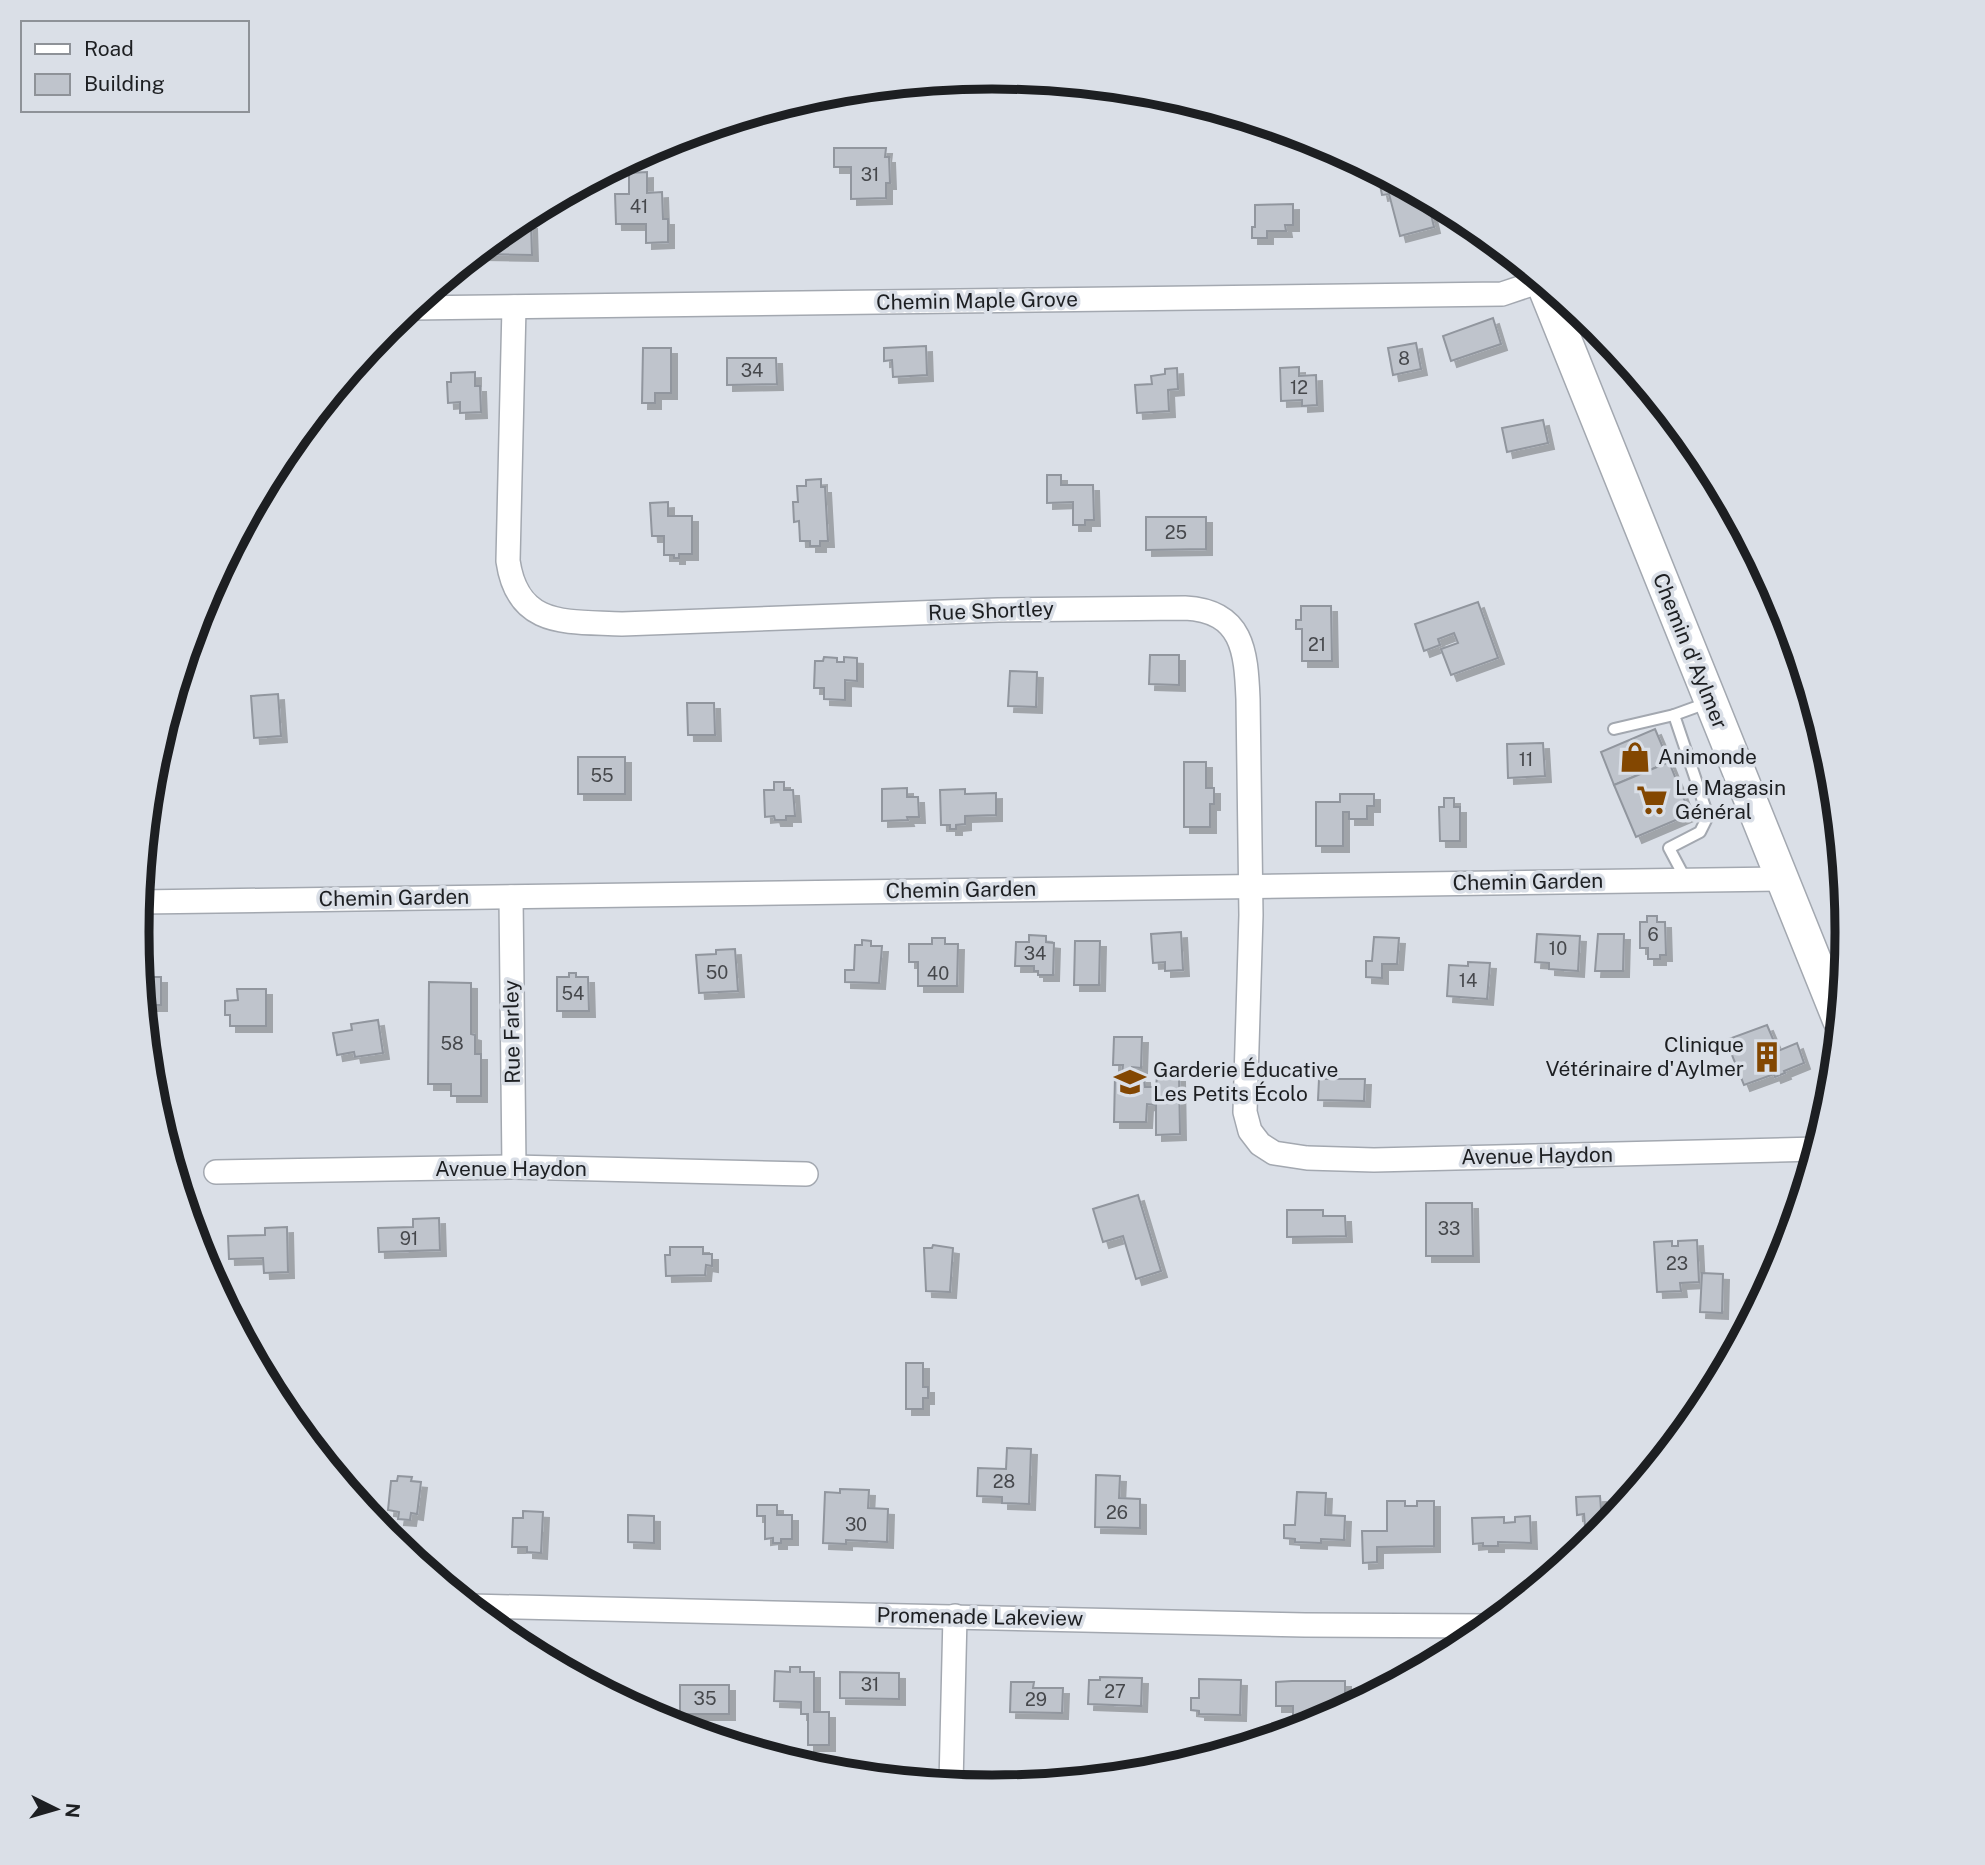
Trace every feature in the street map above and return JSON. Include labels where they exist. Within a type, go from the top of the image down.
[{"type":"main road","name":"Chemin d'Aylmer","points":[[1548,299],[1833,1004]]},
{"type":"street","name":"Chemin Maple Grove","points":[[427,308],[1502,294],[1531,284]]},
{"type":"street","name":"Rue Shortley","points":[[514,307],[508,561],[511,581],[519,596],[531,609],[545,616],[567,621],[622,624],[998,610],[1185,608],[1201,609],[1214,614],[1236,631],[1247,670],[1251,886],[1245,1094],[1250,1131],[1260,1144]]},
{"type":"street","name":"Chemin Garden","points":[[150,902],[1782,879]]},
{"type":"street","name":"Rue Farley","points":[[511,897],[514,1167]]},
{"type":"street","name":"Avenue Haydon","points":[[1260,1144],[1274,1153],[1289,1156],[1374,1160],[1807,1149]]},
{"type":"street","name":"Avenue Haydon","points":[[216,1172],[514,1167],[806,1174]]},
{"type":"street","name":"Promenade Lakeview","points":[[486,1606],[1305,1625],[1472,1626]]},
{"type":"street","points":[[951,1775],[955,1616]]},
{"type":"lane","points":[[1614,729],[1674,715],[1711,702]]},
{"type":"lane","points":[[1674,715],[1708,816],[1700,832],[1668,848],[1686,880]]},
{"type":"building","points":[[834,148],[886,148],[890,183],[886,183],[886,198],[851,199],[851,167],[834,167]]},
{"type":"building","points":[[647,172],[647,193],[662,192],[663,219],[668,219],[668,242],[646,243],[646,224],[616,224],[615,194],[629,194],[629,173]]},
{"type":"building","points":[[1380,185],[1430,212],[1434,227],[1400,236],[1389,194],[1382,195]]},
{"type":"building","points":[[1293,204],[1293,225],[1285,225],[1286,231],[1267,231],[1267,238],[1252,238],[1255,205]]},
{"type":"building","points":[[531,227],[532,255],[492,254]]},
{"type":"building","points":[[1493,318],[1501,344],[1451,361],[1443,336]]},
{"type":"building","points":[[1416,343],[1421,369],[1393,375],[1388,348]]},
{"type":"building","points":[[926,346],[927,375],[893,377],[892,360],[884,361],[884,348]]},
{"type":"building","points":[[643,348],[671,348],[671,393],[655,393],[655,403],[642,403]]},
{"type":"building","points":[[727,358],[776,358],[777,384],[727,385]]},
{"type":"building","points":[[1299,367],[1299,376],[1316,375],[1317,405],[1302,406],[1302,400],[1281,401],[1280,368]]},
{"type":"building","points":[[1177,368],[1178,389],[1168,390],[1169,411],[1137,413],[1135,385],[1152,384],[1151,376],[1165,374],[1165,369]]},
{"type":"building","points":[[475,372],[475,386],[480,386],[481,412],[460,413],[460,402],[448,403],[447,382],[451,382],[451,373]]},
{"type":"building","points":[[1543,420],[1548,443],[1507,452],[1502,428]]},
{"type":"building","points":[[1047,475],[1061,475],[1061,485],[1093,485],[1094,520],[1085,520],[1085,525],[1073,525],[1073,502],[1047,503]]},
{"type":"building","points":[[821,479],[821,487],[825,487],[828,541],[820,541],[820,546],[810,546],[810,541],[800,541],[799,521],[794,522],[793,502],[798,502],[797,486],[806,486],[806,480]]},
{"type":"building","points":[[668,502],[668,516],[692,516],[692,554],[679,554],[679,558],[664,555],[664,536],[652,536],[650,503]]},
{"type":"building","points":[[1146,517],[1206,517],[1206,549],[1146,550]]},
{"type":"building","points":[[1478,602],[1498,658],[1451,675],[1441,649],[1458,643],[1454,633],[1438,639],[1440,645],[1424,651],[1415,624]]},
{"type":"building","points":[[1301,606],[1331,606],[1332,661],[1302,661],[1302,629],[1296,629],[1296,620],[1301,620]]},
{"type":"building","points":[[1150,655],[1179,655],[1179,685],[1149,684]]},
{"type":"building","points":[[824,657],[837,658],[837,662],[844,662],[844,657],[857,658],[857,681],[845,680],[845,700],[824,699],[824,688],[814,688],[815,661],[823,661]]},
{"type":"building","points":[[1010,671],[1037,672],[1036,707],[1008,706]]},
{"type":"building","points":[[278,694],[281,736],[254,738],[251,696]]},
{"type":"building","points":[[687,703],[714,703],[715,735],[688,735]]},
{"type":"building","name":"Animonde","points":[[1655,729],[1669,762],[1614,785],[1601,752]]},
{"type":"building","points":[[1543,743],[1545,776],[1508,778],[1507,744]]},
{"type":"building","points":[[578,757],[625,757],[625,794],[578,794]]},
{"type":"building","points":[[1184,762],[1206,762],[1206,788],[1214,788],[1214,804],[1210,804],[1210,827],[1184,827]]},
{"type":"building","name":"Le Magasin Général","points":[[1669,762],[1690,814],[1636,837],[1614,785]]},
{"type":"building","points":[[774,782],[784,782],[784,790],[793,790],[795,816],[786,816],[786,820],[775,820],[774,816],[765,817],[764,790],[774,790]]},
{"type":"building","points":[[907,788],[907,797],[918,797],[919,817],[882,821],[882,789]]},
{"type":"building","points":[[965,789],[965,794],[996,793],[996,815],[965,816],[965,824],[956,825],[956,829],[950,829],[950,825],[941,825],[940,790]]},
{"type":"building","points":[[1340,794],[1374,794],[1374,806],[1367,806],[1367,819],[1349,819],[1349,812],[1343,812],[1343,846],[1316,846],[1316,802],[1340,802]]},
{"type":"building","points":[[1444,798],[1454,798],[1454,807],[1460,807],[1460,841],[1440,841],[1439,807],[1444,807]]},
{"type":"building","points":[[1647,916],[1657,916],[1657,922],[1665,922],[1666,955],[1660,955],[1660,959],[1648,959],[1648,948],[1640,948],[1640,922],[1647,922]]},
{"type":"building","points":[[1181,932],[1183,970],[1165,971],[1165,962],[1153,963],[1151,934]]},
{"type":"building","points":[[1537,934],[1580,936],[1578,971],[1549,969],[1549,963],[1535,962]]},
{"type":"building","points":[[1598,934],[1624,934],[1623,971],[1595,971]]},
{"type":"building","points":[[1029,935],[1046,936],[1046,942],[1054,943],[1053,975],[1038,975],[1034,966],[1015,966],[1016,942],[1029,942]]},
{"type":"building","points":[[1374,937],[1399,938],[1397,964],[1382,964],[1382,978],[1366,977],[1366,961],[1372,961]]},
{"type":"building","points":[[932,938],[945,938],[945,944],[958,944],[957,986],[918,986],[918,962],[909,962],[909,944],[932,944]]},
{"type":"building","points":[[862,940],[871,941],[871,946],[882,946],[879,983],[845,982],[845,970],[854,970],[855,945],[862,945]]},
{"type":"building","points":[[1075,941],[1100,941],[1099,985],[1074,985]]},
{"type":"building","points":[[735,949],[738,991],[699,993],[696,955]]},
{"type":"building","points":[[1468,962],[1490,963],[1487,999],[1447,996],[1449,965],[1468,966]]},
{"type":"building","points":[[569,973],[576,973],[576,977],[588,977],[589,1011],[557,1011],[557,977],[569,977]]},
{"type":"building","points":[[151,977],[161,977],[161,1005],[153,1005]]},
{"type":"building","points":[[429,982],[471,983],[471,1034],[475,1035],[475,1054],[481,1054],[481,1096],[451,1096],[451,1084],[428,1084]]},
{"type":"building","points":[[237,989],[266,989],[266,1026],[230,1026],[230,1015],[225,1015],[225,1001],[238,1000]]},
{"type":"building","points":[[378,1020],[383,1053],[355,1057],[354,1052],[337,1055],[333,1033],[352,1030],[351,1024]]},
{"type":"building","name":"Clinique Vétérinaire d'Aylmer","points":[[1767,1025],[1778,1051],[1797,1043],[1804,1063],[1775,1077],[1774,1074],[1744,1085],[1726,1040]]},
{"type":"building","name":"Garderie Éducative Les Petits Écolo","points":[[1114,1037],[1142,1037],[1141,1068],[1132,1067],[1131,1077],[1144,1077],[1145,1087],[1156,1087],[1157,1076],[1179,1076],[1180,1134],[1156,1135],[1156,1105],[1147,1104],[1146,1122],[1114,1122],[1115,1076],[1122,1075],[1123,1065],[1113,1065]]},
{"type":"building","points":[[1319,1079],[1365,1079],[1364,1101],[1318,1100]]},
{"type":"building","points":[[1138,1195],[1161,1271],[1136,1279],[1123,1236],[1103,1242],[1093,1209]]},
{"type":"building","points":[[1426,1203],[1472,1203],[1473,1256],[1426,1256]]},
{"type":"building","points":[[1287,1210],[1323,1210],[1323,1216],[1345,1216],[1346,1236],[1287,1237]]},
{"type":"building","points":[[439,1218],[440,1250],[379,1252],[378,1228],[413,1227],[413,1219]]},
{"type":"building","points":[[287,1227],[288,1272],[264,1273],[263,1258],[229,1259],[228,1236],[265,1235],[265,1228]]},
{"type":"building","points":[[1697,1240],[1699,1282],[1680,1283],[1681,1291],[1657,1292],[1654,1242],[1672,1241],[1672,1246],[1678,1246],[1678,1241]]},
{"type":"building","points":[[933,1245],[953,1248],[950,1292],[926,1291],[924,1248],[932,1248]]},
{"type":"building","points":[[670,1247],[703,1247],[703,1254],[712,1254],[712,1266],[706,1265],[705,1275],[666,1276],[665,1255],[670,1255]]},
{"type":"building","points":[[1702,1273],[1723,1274],[1722,1313],[1700,1312]]},
{"type":"building","points":[[906,1363],[923,1363],[923,1387],[928,1387],[928,1398],[923,1398],[923,1409],[906,1409]]},
{"type":"building","points":[[1007,1448],[1031,1449],[1029,1504],[1002,1503],[1002,1497],[977,1496],[978,1468],[1006,1469]]},
{"type":"building","points":[[1096,1475],[1120,1476],[1119,1498],[1140,1499],[1140,1528],[1095,1527]]},
{"type":"building","points":[[398,1476],[412,1477],[411,1481],[421,1482],[417,1514],[411,1513],[410,1520],[398,1519],[399,1512],[388,1510],[391,1481],[397,1481]]},
{"type":"building","points":[[840,1489],[869,1490],[868,1508],[888,1509],[887,1542],[846,1540],[846,1544],[823,1543],[825,1492],[840,1493]]},
{"type":"building","points":[[1297,1492],[1326,1493],[1325,1515],[1345,1516],[1344,1540],[1321,1539],[1321,1543],[1295,1542],[1295,1539],[1284,1538],[1284,1525],[1295,1525]]},
{"type":"building","points":[[1600,1496],[1601,1509],[1607,1509],[1585,1532],[1584,1514],[1577,1515],[1576,1497]]},
{"type":"building","points":[[1387,1501],[1405,1501],[1405,1506],[1417,1506],[1417,1501],[1434,1501],[1434,1546],[1377,1547],[1377,1562],[1363,1563],[1362,1531],[1387,1531]]},
{"type":"building","points":[[757,1505],[777,1505],[777,1515],[792,1515],[792,1539],[781,1539],[781,1543],[773,1543],[773,1538],[765,1539],[765,1516],[757,1516]]},
{"type":"building","points":[[523,1511],[543,1512],[541,1553],[527,1552],[527,1547],[512,1547],[513,1518],[523,1518]]},
{"type":"building","points":[[628,1515],[654,1516],[654,1543],[628,1542]]},
{"type":"building","points":[[1530,1516],[1531,1543],[1498,1542],[1498,1546],[1473,1544],[1472,1518],[1504,1517],[1504,1523],[1515,1522],[1515,1517]]},
{"type":"building","points":[[790,1667],[800,1667],[800,1672],[814,1672],[814,1712],[829,1712],[829,1745],[808,1745],[808,1714],[801,1714],[801,1702],[774,1701],[775,1671],[790,1672]]},
{"type":"building","points":[[840,1672],[899,1673],[899,1699],[840,1698]]},
{"type":"building","points":[[1100,1677],[1142,1678],[1141,1706],[1088,1704],[1089,1680],[1100,1680]]},
{"type":"building","points":[[1199,1679],[1241,1680],[1240,1715],[1199,1714],[1199,1711],[1191,1710],[1191,1698],[1199,1698]]},
{"type":"building","points":[[1345,1681],[1345,1698],[1304,1716],[1293,1716],[1293,1706],[1276,1706],[1276,1682]]},
{"type":"building","points":[[1011,1682],[1034,1682],[1033,1688],[1063,1688],[1062,1713],[1010,1712]]},
{"type":"building","points":[[680,1685],[729,1685],[729,1714],[680,1714]]},
{"type":"place","name":"Animonde","points":[[1635,757]]},
{"type":"place","name":"Le Magasin Général","points":[[1652,800]]},
{"type":"place","name":"Clinique Vétérinaire d'Aylmer","points":[[1767,1057]]},
{"type":"place","name":"Garderie Éducative Les Petits Écolo","points":[[1130,1082]]}]
